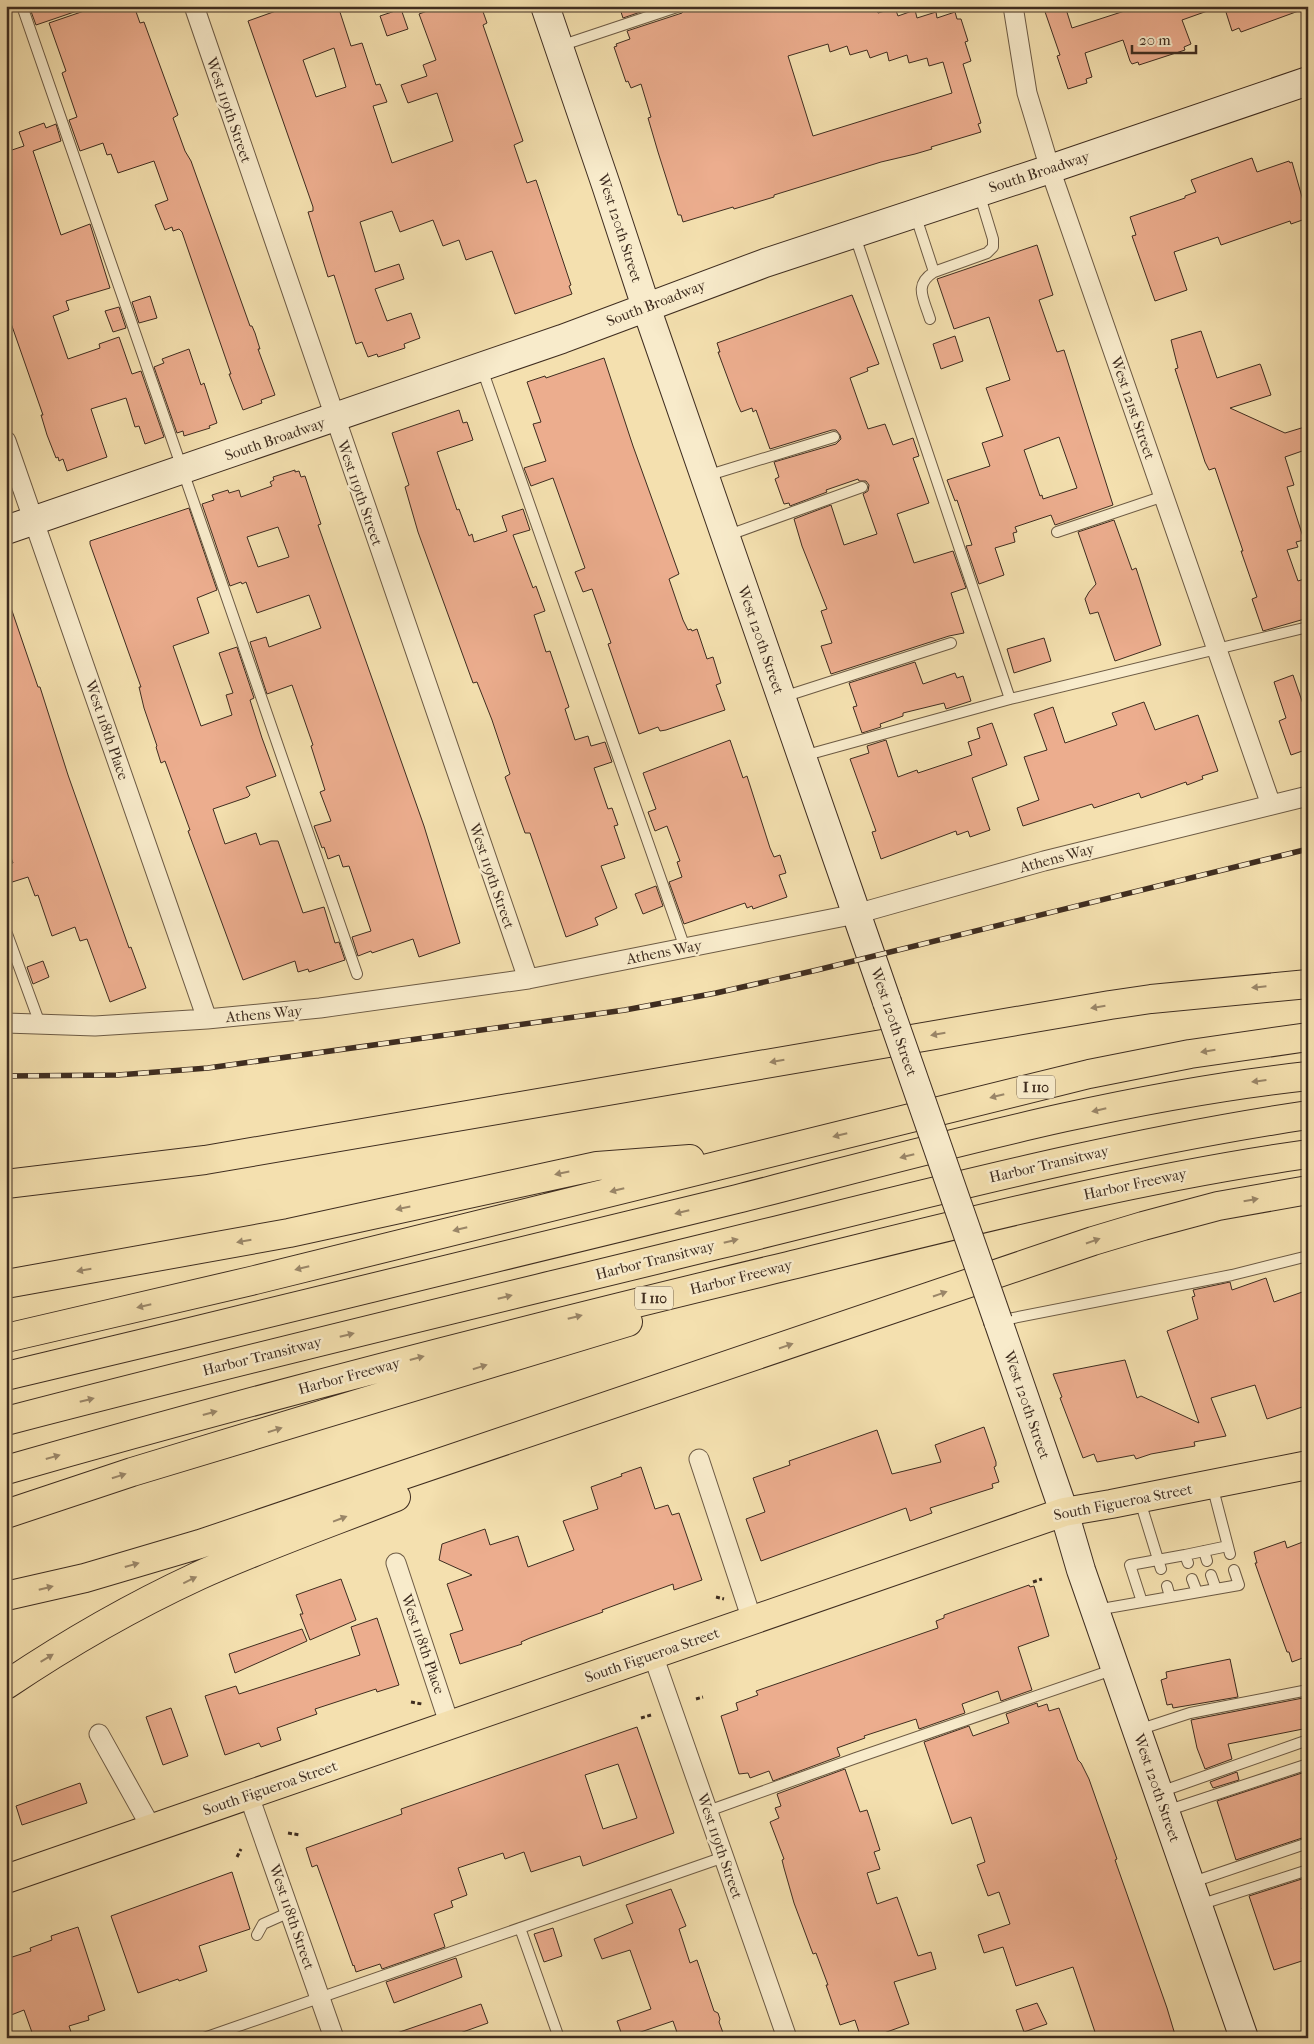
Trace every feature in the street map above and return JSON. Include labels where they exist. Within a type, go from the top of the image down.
[{"type":"main road","points":[[6,1184],[204,1160],[1102,1006],[1161,998],[1308,984]]},
{"type":"main road","name":"I 110","points":[[6,1338],[255,1280],[1089,1074],[1190,1054],[1308,1037]]},
{"type":"main road","points":[[6,1376],[1138,1101],[1254,1082],[1308,1076]]},
{"type":"main road","name":"Harbor Transitway","points":[[6,1421],[309,1344],[1062,1160],[1205,1131],[1308,1115]]},
{"type":"main road","points":[[6,1284],[289,1232],[596,1166],[766,1153]]},
{"type":"main road","name":"Harbor Freeway","points":[[6,1470],[283,1393],[526,1329],[1027,1207],[1243,1163],[1308,1154]]},
{"type":"main road","points":[[6,1596],[85,1578],[200,1544],[1134,1228],[1218,1206],[1308,1190]]},
{"type":"main road","points":[[6,1514],[132,1472],[907,1237]]},
{"type":"main road","points":[[6,1685],[102,1625],[198,1576],[740,1362]]},
{"type":"main road","name":"South Figueroa Street","points":[[6,1879],[1064,1512],[1308,1466]]},
{"type":"street","name":"West 119th Street","points":[[194,6],[528,979]]},
{"type":"street","name":"West 120th Street","points":[[545,6],[646,307],[1064,1512],[1095,1611],[1244,2038]]},
{"type":"street","name":"West 121st Street","points":[[1013,6],[1028,93],[1050,169],[1271,805]]},
{"type":"street","name":"South Broadway","points":[[6,530],[481,367],[765,262],[1050,169],[1308,81]]},
{"type":"street","name":"West 118th Place","points":[[6,441],[207,1019]]},
{"type":"street","name":"Athens Way","points":[[6,1023],[95,1026],[207,1019],[320,1008],[528,979],[856,914],[1044,861],[1308,796]]},
{"type":"street","points":[[699,1459],[752,1620]]},
{"type":"street","name":"West 118th Place","points":[[396,1563],[450,1726]]},
{"type":"street","name":"West 119th Street","points":[[653,1655],[787,2038]]},
{"type":"street","points":[[99,1734],[152,1829]]},
{"type":"street","name":"West 118th Street","points":[[249,1796],[334,2038]]},
{"type":"lane","points":[[22,6],[357,974]]},
{"type":"lane","points":[[559,46],[680,6]]},
{"type":"lane","points":[[930,319],[921,288],[925,277],[987,253],[993,248],[993,239],[978,192]]},
{"type":"lane","points":[[914,213],[934,272]]},
{"type":"lane","points":[[853,232],[1010,699]]},
{"type":"lane","points":[[481,367],[685,948]]},
{"type":"lane","points":[[705,476],[834,437]]},
{"type":"lane","points":[[726,536],[862,487]]},
{"type":"lane","points":[[1057,532],[1164,496]]},
{"type":"lane","points":[[801,757],[1010,699],[1308,627]]},
{"type":"lane","points":[[781,698],[951,642]]},
{"type":"lane","points":[[6,931],[40,1024]]},
{"type":"lane","points":[[998,1321],[1222,1277],[1308,1256]]},
{"type":"lane","points":[[1142,1602],[1130,1565],[1160,1564],[1229,1550],[1212,1484]]},
{"type":"lane","points":[[1139,1499],[1160,1564]]},
{"type":"lane","points":[[1095,1611],[1239,1585],[1234,1570]]},
{"type":"lane","points":[[1211,1575],[1216,1589]]},
{"type":"lane","points":[[1192,1579],[1197,1592]]},
{"type":"lane","points":[[1167,1586],[1170,1597]]},
{"type":"lane","points":[[708,1811],[1115,1669]]},
{"type":"lane","points":[[1137,1731],[1190,1713],[1308,1690]]},
{"type":"lane","points":[[1162,1802],[1308,1740]]},
{"type":"lane","points":[[1162,1802],[1308,1764]]},
{"type":"lane","points":[[1194,1894],[1308,1844]]},
{"type":"lane","points":[[204,2038],[724,1857]]},
{"type":"lane","points":[[1194,1894],[1308,1870]]},
{"type":"lane","points":[[257,1935],[263,1924],[290,1912]]},
{"type":"lane","points":[[520,1928],[559,2038]]},
{"type":"path","points":[[1035,1575],[1032,1582],[1042,1579]]},
{"type":"path","points":[[716,1597],[724,1599]]},
{"type":"path","points":[[696,1699],[703,1697]]},
{"type":"path","points":[[411,1702],[422,1704]]},
{"type":"path","points":[[641,1718],[651,1715]]},
{"type":"path","points":[[288,1833],[300,1835]]},
{"type":"path","points":[[237,1857],[241,1848]]},
{"type":"building","points":[[29,6],[83,6],[83,9],[36,25]]},
{"type":"building","points":[[85,6],[134,6],[140,23],[144,22],[178,115],[173,118],[185,151],[191,161],[250,326],[252,326],[255,333],[260,349],[258,349],[275,395],[261,400],[262,403],[243,410],[229,374],[231,374],[182,232],[179,229],[173,231],[172,227],[165,230],[155,205],[168,200],[154,161],[118,173],[111,154],[107,155],[103,143],[80,151],[69,120],[77,117],[62,73],[66,71],[49,23],[87,10]]},
{"type":"building","points":[[290,6],[338,6],[351,46],[362,43],[376,85],[380,84],[387,102],[373,106],[392,163],[453,141],[437,93],[408,103],[401,85],[427,76],[423,65],[436,60],[419,14],[441,6],[481,6],[487,23],[483,25],[523,141],[514,145],[527,183],[536,180],[571,285],[569,286],[572,294],[515,314],[492,251],[466,260],[459,240],[443,246],[433,220],[400,232],[392,211],[360,222],[375,272],[399,264],[404,279],[375,289],[387,321],[411,313],[420,338],[404,344],[405,348],[378,357],[377,354],[368,357],[362,342],[356,344],[334,275],[328,277],[308,212],[313,211],[313,207],[248,21]],"holes":[[[334,48],[346,87],[316,97],[303,60]]]},
{"type":"building","points":[[619,6],[658,6],[623,18]]},
{"type":"building","points":[[687,6],[876,7],[878,13],[895,8],[898,16],[915,10],[917,18],[936,12],[937,18],[955,12],[957,19],[961,19],[968,41],[965,42],[971,61],[963,64],[981,123],[978,124],[981,132],[931,147],[932,149],[881,162],[774,195],[774,197],[683,222],[681,215],[678,215],[658,152],[648,118],[651,117],[641,84],[631,88],[628,81],[626,82],[614,47],[617,46],[616,44],[630,39],[627,31],[682,13]],"holes":[[[828,44],[830,52],[847,46],[850,55],[867,50],[870,58],[887,52],[889,61],[907,55],[909,63],[927,58],[929,66],[943,62],[952,93],[813,136],[788,56]]]},
{"type":"building","points":[[1043,6],[1065,6],[1072,28],[1140,6],[1212,6],[1213,9],[1182,20],[1191,44],[1184,47],[1185,50],[1139,65],[1138,62],[1132,64],[1130,61],[1123,40],[1085,53],[1092,77],[1086,79],[1087,83],[1068,89],[1057,56],[1060,55]]},
{"type":"building","points":[[1224,6],[1304,6],[1304,9],[1241,32],[1239,28],[1232,31]]},
{"type":"building","points":[[401,9],[408,29],[387,36],[380,16]]},
{"type":"building","points":[[44,123],[46,128],[56,124],[61,141],[33,151],[61,235],[90,224],[110,288],[66,301],[69,310],[53,316],[68,359],[100,348],[99,344],[119,337],[132,374],[141,371],[164,437],[145,444],[139,426],[135,427],[126,398],[91,409],[107,457],[67,471],[63,459],[59,461],[58,457],[56,458],[47,435],[41,415],[43,415],[6,309],[6,152],[24,146],[19,132]]},
{"type":"building","points":[[1252,158],[1257,172],[1289,161],[1290,163],[1292,162],[1308,218],[1291,224],[1290,221],[1221,245],[1218,237],[1174,252],[1187,290],[1155,301],[1132,236],[1136,235],[1130,217],[1185,198],[1185,196],[1196,192],[1191,180]]},
{"type":"building","points":[[1037,245],[1053,295],[1039,300],[1057,352],[1064,350],[1113,505],[1055,525],[1051,515],[1015,527],[1017,532],[1013,533],[1015,542],[995,548],[1004,575],[979,584],[966,546],[972,545],[957,500],[955,501],[947,480],[990,466],[982,443],[1003,436],[986,388],[1010,380],[989,317],[954,329],[937,279]],"holes":[[[1059,437],[1077,488],[1043,499],[1042,495],[1040,496],[1024,450]]]},
{"type":"building","points":[[852,295],[879,364],[867,368],[868,371],[850,378],[868,429],[885,424],[893,445],[913,438],[919,456],[913,458],[929,503],[897,514],[914,563],[953,551],[966,588],[951,593],[964,633],[949,636],[831,674],[821,646],[832,643],[821,611],[827,609],[802,546],[794,519],[831,505],[844,545],[877,534],[863,494],[868,491],[869,485],[866,481],[859,481],[858,479],[826,490],[827,492],[790,506],[789,503],[784,504],[775,479],[779,477],[774,462],[836,444],[841,439],[840,435],[836,430],[832,430],[770,449],[756,410],[753,412],[752,408],[741,412],[718,352],[720,352],[717,343]]},
{"type":"building","points":[[150,296],[157,318],[139,323],[132,302]]},
{"type":"building","points":[[119,307],[126,328],[113,332],[105,311]]},
{"type":"building","points":[[1201,331],[1217,378],[1260,364],[1261,366],[1271,395],[1230,408],[1285,433],[1308,426],[1308,449],[1285,457],[1294,485],[1287,487],[1304,540],[1296,542],[1298,547],[1287,550],[1298,581],[1304,579],[1308,590],[1308,618],[1263,631],[1252,599],[1257,597],[1241,551],[1243,551],[1215,468],[1209,470],[1205,462],[1175,369],[1178,368],[1171,340]]},
{"type":"building","points":[[955,336],[963,361],[941,369],[933,344]]},
{"type":"building","points":[[189,349],[201,385],[204,383],[217,423],[209,426],[210,428],[184,436],[183,431],[177,433],[154,367],[164,363],[162,359]]},
{"type":"building","points":[[604,358],[679,574],[669,579],[683,620],[688,630],[697,629],[707,659],[713,657],[721,683],[716,685],[725,710],[666,730],[660,731],[658,727],[639,734],[608,644],[611,643],[592,589],[583,592],[575,572],[585,568],[553,478],[531,486],[524,468],[546,461],[533,424],[541,422],[527,382],[545,376],[546,378]]},
{"type":"building","points":[[459,410],[463,423],[467,422],[473,440],[437,452],[457,510],[459,509],[469,536],[472,534],[474,542],[507,531],[502,516],[523,509],[530,530],[513,535],[533,588],[536,586],[545,611],[534,615],[546,652],[550,651],[569,707],[565,709],[575,740],[588,736],[591,746],[605,742],[612,762],[594,768],[608,809],[612,808],[618,825],[614,826],[625,858],[601,866],[617,908],[595,918],[598,925],[566,937],[530,833],[525,833],[505,777],[510,774],[492,720],[477,682],[473,683],[418,532],[405,487],[409,485],[392,433]]},
{"type":"building","points":[[295,470],[295,472],[299,471],[301,477],[305,476],[321,524],[318,525],[424,826],[460,943],[419,957],[413,939],[358,956],[352,937],[371,931],[349,866],[343,867],[339,855],[328,859],[314,826],[331,821],[320,792],[325,790],[311,746],[313,745],[292,685],[267,694],[250,642],[266,637],[269,647],[321,628],[309,595],[257,613],[246,582],[230,586],[202,504],[214,500],[212,495],[228,490],[229,493],[239,490],[241,497],[272,486],[270,482],[274,480],[273,477]],"holes":[[[278,527],[289,557],[258,567],[247,537]]]},
{"type":"building","points":[[189,508],[217,590],[197,598],[209,633],[173,646],[201,726],[232,715],[226,695],[233,693],[219,653],[237,647],[254,698],[250,700],[276,776],[246,787],[250,795],[248,797],[213,809],[225,844],[256,833],[260,845],[271,841],[278,841],[303,913],[324,907],[335,943],[339,942],[345,960],[309,972],[308,969],[298,972],[295,961],[243,980],[188,831],[190,830],[165,761],[161,763],[144,708],[139,687],[141,687],[90,544],[90,541]]},
{"type":"building","points":[[1114,520],[1132,570],[1136,568],[1161,645],[1115,661],[1098,612],[1090,614],[1085,599],[1096,584],[1078,532]]},
{"type":"building","points":[[6,602],[9,602],[38,687],[40,687],[68,775],[129,948],[131,947],[146,988],[110,1002],[87,939],[80,941],[75,927],[52,936],[38,895],[35,896],[28,877],[6,884],[6,865],[13,863],[6,844]]},
{"type":"building","points":[[1044,638],[1051,661],[1014,673],[1007,649]]},
{"type":"building","points":[[915,662],[923,684],[955,673],[957,678],[963,676],[971,701],[946,709],[944,703],[903,713],[903,716],[880,724],[881,727],[862,733],[853,707],[857,706],[849,683]]},
{"type":"building","points":[[1293,675],[1303,704],[1308,702],[1308,749],[1291,755],[1279,721],[1286,718],[1274,682]]},
{"type":"building","points":[[1144,702],[1155,730],[1198,715],[1218,771],[1202,776],[1203,779],[1187,785],[1186,782],[1141,798],[1139,793],[1094,808],[1092,804],[1023,826],[1017,808],[1039,800],[1024,757],[1047,750],[1034,714],[1053,707],[1065,743],[1117,725],[1112,713]]},
{"type":"building","points":[[992,723],[1007,765],[972,778],[990,830],[970,837],[968,831],[957,835],[956,831],[881,859],[872,832],[876,831],[850,759],[869,753],[867,746],[886,740],[898,777],[917,770],[918,773],[972,755],[968,742],[980,738],[977,728]]},
{"type":"building","points":[[730,740],[743,778],[747,776],[770,848],[774,857],[780,855],[786,873],[779,875],[787,897],[753,909],[752,906],[747,908],[745,903],[684,924],[669,882],[682,877],[677,862],[680,861],[667,826],[655,831],[648,812],[656,809],[643,773]]},
{"type":"building","points":[[656,886],[663,906],[643,914],[635,894]]},
{"type":"building","points":[[43,961],[49,977],[33,984],[27,967]]},
{"type":"building","points":[[1266,1278],[1274,1302],[1308,1290],[1308,1405],[1267,1419],[1255,1385],[1211,1398],[1226,1436],[1194,1442],[1195,1446],[1151,1454],[1136,1459],[1134,1455],[1097,1462],[1094,1454],[1083,1458],[1053,1374],[1125,1360],[1137,1398],[1141,1396],[1199,1423],[1167,1331],[1198,1319],[1192,1297],[1195,1296],[1193,1290],[1230,1282],[1232,1290]]},
{"type":"building","points":[[984,1427],[996,1462],[994,1467],[999,1482],[992,1484],[993,1488],[930,1508],[932,1513],[910,1521],[906,1508],[761,1561],[746,1519],[765,1512],[753,1478],[790,1465],[789,1461],[877,1430],[892,1474],[941,1462],[935,1445]]},
{"type":"building","points":[[641,1467],[655,1509],[668,1505],[672,1515],[679,1513],[702,1580],[674,1590],[673,1584],[530,1638],[521,1642],[522,1644],[460,1664],[450,1634],[463,1630],[447,1584],[472,1575],[439,1560],[442,1544],[485,1529],[490,1545],[518,1536],[528,1567],[574,1550],[563,1521],[598,1509],[591,1487]]},
{"type":"building","points":[[1308,1540],[1308,1656],[1292,1662],[1255,1563],[1257,1563],[1254,1552],[1285,1541],[1287,1548]]},
{"type":"building","points":[[341,1579],[356,1620],[310,1640],[300,1614],[303,1614],[296,1595]]},
{"type":"building","points":[[1029,1585],[1030,1587],[1034,1586],[1049,1636],[1018,1647],[1032,1690],[1001,1701],[998,1691],[962,1704],[965,1713],[919,1729],[916,1719],[864,1736],[865,1738],[837,1748],[840,1756],[773,1781],[769,1771],[750,1778],[748,1773],[739,1774],[721,1716],[738,1710],[736,1703],[758,1695],[756,1691],[938,1628],[936,1621],[944,1618],[944,1615]]},
{"type":"building","points":[[377,1618],[399,1685],[377,1692],[376,1689],[315,1709],[317,1714],[277,1728],[281,1740],[261,1747],[259,1743],[225,1755],[205,1696],[236,1686],[239,1694],[360,1655],[351,1627]]},
{"type":"building","points":[[302,1629],[307,1641],[235,1673],[229,1654]]},
{"type":"building","points":[[1230,1659],[1238,1697],[1173,1708],[1172,1704],[1167,1705],[1161,1680],[1167,1678],[1166,1672]]},
{"type":"building","points":[[1308,1697],[1308,1728],[1228,1744],[1232,1759],[1205,1769],[1197,1748],[1191,1720]]},
{"type":"building","points":[[1037,1703],[1038,1707],[1047,1704],[1049,1711],[1059,1708],[1078,1760],[1089,1779],[1176,2038],[1097,2038],[1073,1967],[1016,1986],[1003,1947],[984,1953],[978,1935],[1010,1924],[999,1892],[988,1896],[977,1865],[985,1862],[971,1817],[952,1824],[924,1742],[969,1726],[973,1736],[1009,1723],[1006,1714]]},
{"type":"building","points":[[171,1708],[188,1756],[163,1765],[146,1717]]},
{"type":"building","points":[[637,1727],[674,1833],[583,1866],[580,1856],[531,1872],[524,1852],[505,1859],[503,1853],[458,1868],[467,1895],[451,1901],[453,1907],[434,1914],[445,1947],[382,1969],[380,1964],[356,1972],[317,1865],[312,1867],[306,1848],[402,1814],[401,1809]],"holes":[[[618,1764],[637,1818],[603,1829],[585,1775]]]},
{"type":"building","points":[[845,1769],[860,1812],[867,1810],[880,1850],[874,1852],[880,1869],[867,1873],[877,1904],[897,1897],[918,1956],[931,1952],[936,1969],[894,1982],[909,2024],[870,2038],[861,2038],[855,2020],[840,2025],[816,1953],[813,1954],[794,1903],[782,1860],[784,1859],[770,1822],[779,1818],[775,1808],[781,1806],[777,1794]]},
{"type":"building","points":[[1308,1771],[1308,1836],[1236,1860],[1217,1801]]},
{"type":"building","points":[[1237,1772],[1239,1780],[1213,1788],[1210,1782]]},
{"type":"building","points":[[80,1783],[87,1803],[22,1825],[16,1806]]},
{"type":"building","points":[[232,1872],[250,1929],[199,1946],[207,1971],[138,1993],[111,1916]]},
{"type":"building","points":[[1308,1877],[1308,1907],[1302,1908],[1308,1925],[1308,1959],[1274,1970],[1249,1896]]},
{"type":"building","points":[[671,1889],[686,1926],[679,1929],[690,1963],[697,1960],[714,2011],[718,2013],[725,2038],[679,2038],[673,2021],[623,2038],[617,2021],[651,2009],[630,1950],[602,1959],[594,1939],[633,1923],[626,1905]]},
{"type":"building","points":[[78,1927],[105,2010],[88,2016],[89,2020],[69,2026],[73,2038],[34,2038],[24,2010],[6,2017],[6,1959],[31,1951],[30,1948],[52,1940],[51,1936]]},
{"type":"building","points":[[553,1928],[562,1956],[544,1962],[534,1934]]},
{"type":"building","points":[[456,1958],[462,1977],[394,2003],[386,1982]]},
{"type":"building","points":[[1037,2003],[1047,2024],[1024,2032],[1016,2010]]},
{"type":"building","points":[[481,2004],[488,2023],[446,2038],[392,2038],[391,2035]]},
{"type":"railway","points":[[6,1076],[118,1075],[208,1068],[625,1010],[716,993],[817,970],[1308,849]]}]
